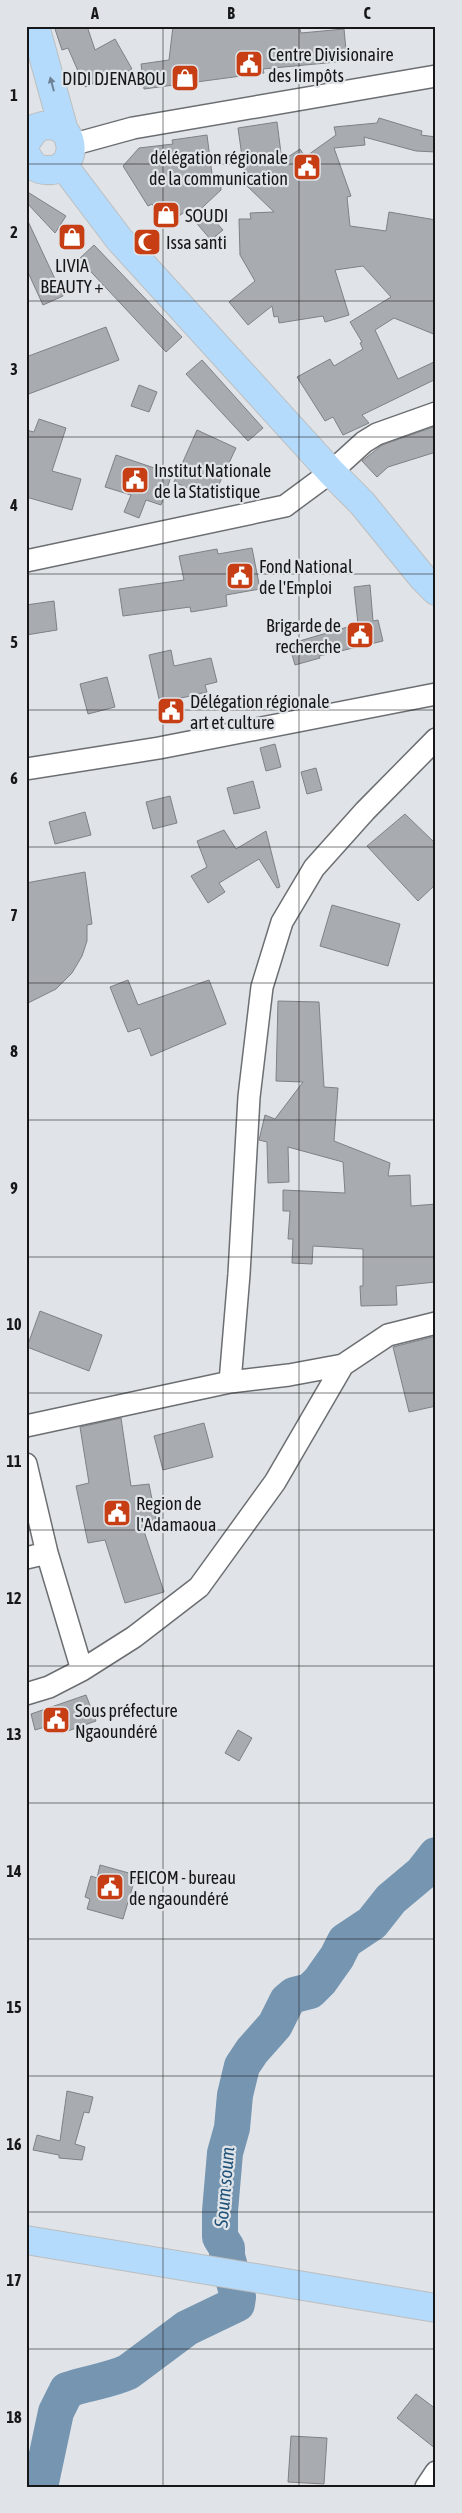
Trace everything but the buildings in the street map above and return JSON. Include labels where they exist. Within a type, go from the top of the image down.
[{"type":"main road","points":[[35,26],[66,147],[50,171],[42,170],[27,150],[36,128],[43,125],[58,127],[66,147],[119,239],[331,472],[362,503],[423,578],[436,590]]},
{"type":"main road","points":[[26,2240],[436,2308]]},
{"type":"street","points":[[66,147],[133,128],[436,76]]},
{"type":"street","points":[[26,561],[285,506],[331,472],[364,442],[377,434],[436,413]]},
{"type":"street","points":[[26,769],[159,748],[436,694]]},
{"type":"street","points":[[230,1382],[239,1274],[249,1097],[262,987],[282,922],[314,868],[365,811],[436,739]]},
{"type":"street","points":[[26,1426],[230,1382],[343,1366],[388,1335],[436,1324]]},
{"type":"street","points":[[26,1694],[49,1687],[82,1670],[134,1637],[199,1587],[276,1482],[343,1366]]},
{"type":"street","points":[[26,1464],[32,1511],[47,1553],[82,1670]]},
{"type":"street","points":[[26,1558],[47,1553]]},
{"type":"street","points":[[426,2487],[436,2472]]},
{"type":"waterway","name":"Soum soum","points":[[40,2487],[56,2412],[67,2390],[113,2378],[128,2372],[187,2328],[237,2304],[238,2297],[227,2256],[227,2248],[220,2237],[220,2211],[225,2153],[232,2128],[235,2095],[242,2066],[252,2051],[275,2025],[287,2001],[294,1995],[310,1991],[320,1981],[337,1957],[345,1941],[372,1923],[391,1899],[422,1873],[436,1855]]},
{"type":"place","name":"Centre Divisionaire des Iimpôts","points":[[249,64]]},
{"type":"place","name":"DIDI DJENABOU","points":[[185,78]]},
{"type":"place","name":"délégation régionale de la communication","points":[[307,167]]},
{"type":"place","name":"SOUDI","points":[[166,215]]},
{"type":"place","name":"LIVIA BEAUTY +","points":[[72,237]]},
{"type":"place","name":"Issa santi","points":[[147,242]]},
{"type":"place","name":"Institut Nationale de la Statistique","points":[[135,480]]},
{"type":"place","name":"Fond National de l'Emploi","points":[[240,576]]},
{"type":"place","name":"Brigarde de recherche","points":[[360,635]]},
{"type":"place","name":"Délégation régionale art et culture","points":[[171,711]]},
{"type":"place","name":"Region de l'Adamaoua","points":[[117,1513]]},
{"type":"place","name":"Sous préfecture Ngaoundéré","points":[[56,1720]]},
{"type":"place","name":"FEICOM - bureau de ngaoundéré","points":[[110,1887]]}]
